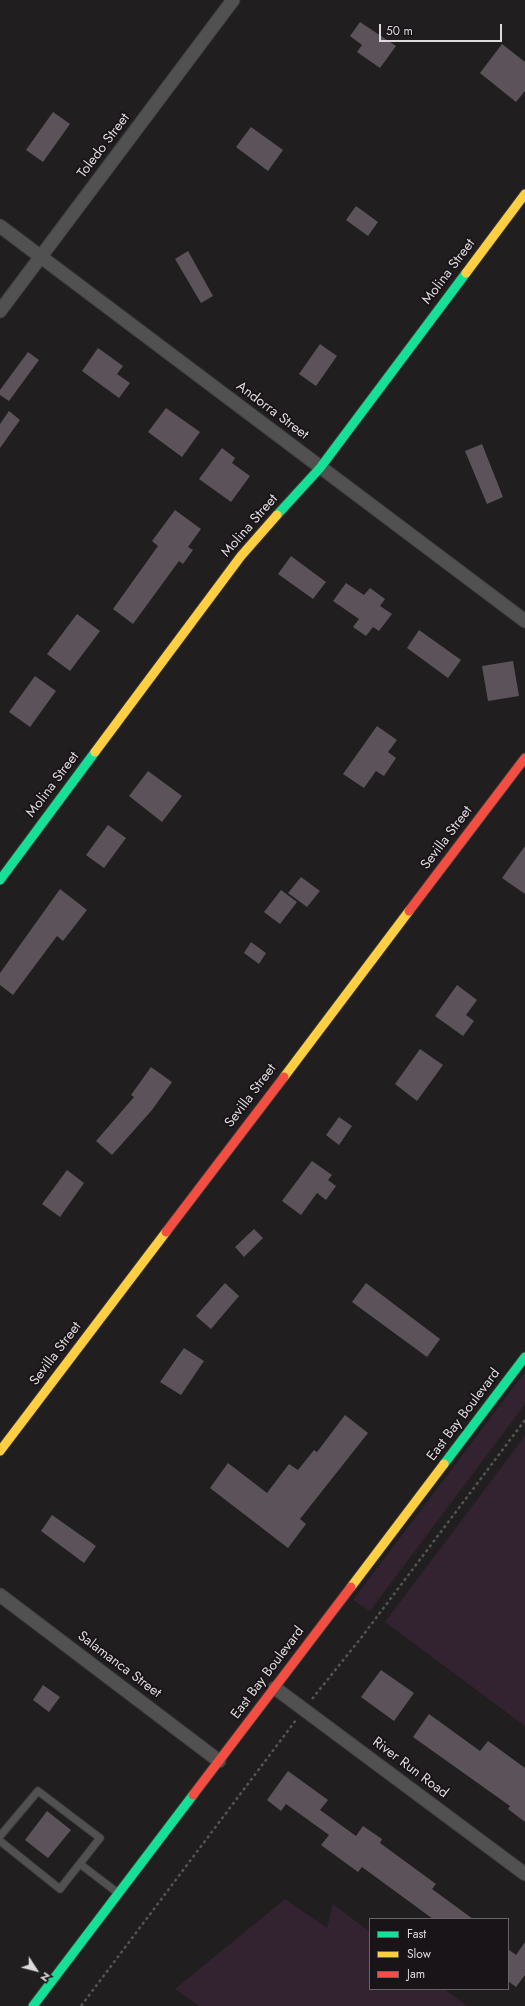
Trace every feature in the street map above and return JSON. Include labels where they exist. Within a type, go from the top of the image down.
[{"type":"street","name":"Toledo Street","points":[[0,311],[42,257],[233,0]]},
{"type":"street","name":"Molina Street","points":[[0,880],[241,556],[320,468],[525,194]]},
{"type":"street","name":"Andorra Street","points":[[0,226],[525,621]]},
{"type":"street","name":"Sevilla Street","points":[[0,1451],[525,758]]},
{"type":"street","name":"East Bay Boulevard","points":[[33,2006],[525,1357]]},
{"type":"street","name":"Salamanca Street","points":[[0,1595],[219,1761]]},
{"type":"street","name":"River Run Road","points":[[275,1688],[525,1874]]},
{"type":"lane","points":[[0,1836],[38,1791],[100,1838],[60,1889],[0,1841]]},
{"type":"lane","points":[[80,1864],[118,1893]]},
{"type":"shaded area","points":[[525,1372],[525,1404],[370,1611],[353,1600]]},
{"type":"shaded area","points":[[525,1436],[525,1726],[385,1622]]},
{"type":"shaded area","points":[[285,1899],[327,1928],[333,1904],[369,1931],[369,1990],[445,1990],[467,2006],[199,2006],[175,1989]]},
{"type":"building","points":[[360,22],[396,46],[380,68],[357,52],[362,45],[350,36]]},
{"type":"building","points":[[502,44],[525,62],[525,91],[516,102],[480,73]]},
{"type":"building","points":[[53,112],[70,124],[43,162],[26,150]]},
{"type":"building","points":[[251,127],[283,150],[268,171],[236,147]]},
{"type":"building","points":[[356,206],[378,222],[368,236],[346,220]]},
{"type":"building","points":[[188,251],[213,296],[201,303],[175,259]]},
{"type":"building","points":[[320,344],[337,356],[316,386],[299,374]]},
{"type":"building","points":[[98,348],[123,366],[117,374],[130,383],[119,398],[82,371]]},
{"type":"building","points":[[28,352],[39,360],[9,401],[0,395],[0,390]]},
{"type":"building","points":[[166,408],[200,432],[182,457],[148,432]]},
{"type":"building","points":[[9,411],[20,420],[0,448],[0,424]]},
{"type":"building","points":[[482,444],[503,497],[487,504],[465,451]]},
{"type":"building","points":[[222,448],[235,458],[232,463],[250,476],[231,502],[199,479]]},
{"type":"building","points":[[175,510],[201,529],[188,547],[193,550],[183,564],[179,561],[133,624],[113,609],[158,546],[152,541]]},
{"type":"building","points":[[291,556],[326,582],[313,599],[278,574]]},
{"type":"building","points":[[346,583],[364,595],[370,588],[385,599],[380,606],[392,614],[379,631],[373,627],[366,636],[353,627],[359,619],[333,601]]},
{"type":"building","points":[[77,614],[100,631],[70,671],[47,654]]},
{"type":"building","points":[[419,630],[461,660],[448,678],[407,648]]},
{"type":"building","points":[[513,661],[519,696],[488,701],[482,666]]},
{"type":"building","points":[[35,676],[56,691],[30,727],[9,712]]},
{"type":"building","points":[[377,726],[397,740],[388,752],[396,758],[384,776],[376,771],[364,788],[343,774]]},
{"type":"building","points":[[148,771],[182,796],[162,822],[129,796]]},
{"type":"building","points":[[108,825],[126,838],[104,868],[86,855]]},
{"type":"building","points":[[525,846],[525,894],[502,878]]},
{"type":"building","points":[[301,877],[320,891],[307,907],[288,893]]},
{"type":"building","points":[[60,889],[87,910],[63,941],[57,936],[13,995],[0,985],[0,973]]},
{"type":"building","points":[[281,890],[297,902],[280,924],[264,912]]},
{"type":"building","points":[[251,942],[266,953],[259,964],[244,953]]},
{"type":"building","points":[[457,985],[477,1000],[466,1015],[474,1021],[463,1036],[435,1016]]},
{"type":"building","points":[[420,1049],[443,1065],[417,1101],[395,1084]]},
{"type":"building","points":[[151,1067],[172,1082],[152,1110],[112,1155],[96,1141],[134,1097],[131,1095]]},
{"type":"building","points":[[339,1117],[352,1126],[339,1145],[326,1135]]},
{"type":"building","points":[[312,1161],[332,1175],[328,1180],[336,1186],[326,1200],[317,1193],[301,1215],[282,1201]]},
{"type":"building","points":[[67,1170],[84,1183],[60,1217],[42,1204]]},
{"type":"building","points":[[254,1229],[263,1238],[244,1257],[235,1247]]},
{"type":"building","points":[[225,1283],[239,1296],[211,1329],[196,1316]]},
{"type":"building","points":[[366,1283],[440,1339],[427,1357],[352,1302]]},
{"type":"building","points":[[184,1348],[204,1361],[181,1395],[160,1382]]},
{"type":"building","points":[[345,1415],[368,1433],[300,1519],[306,1524],[288,1548],[210,1488],[228,1463],[267,1493],[289,1464],[298,1470],[314,1450],[317,1452]]},
{"type":"building","points":[[52,1515],[96,1546],[84,1563],[41,1531]]},
{"type":"building","points":[[381,1670],[414,1693],[394,1721],[361,1697]]},
{"type":"building","points":[[43,1685],[60,1697],[49,1712],[33,1700]]},
{"type":"building","points":[[429,1714],[480,1751],[488,1741],[525,1768],[525,1822],[508,1809],[510,1806],[413,1737]]},
{"type":"building","points":[[288,1771],[328,1800],[320,1810],[356,1836],[363,1826],[382,1839],[380,1843],[436,1884],[432,1889],[472,1918],[432,1918],[362,1867],[358,1872],[321,1845],[329,1835],[286,1804],[281,1811],[267,1800]]},
{"type":"building","points":[[47,1811],[71,1830],[48,1858],[25,1840]]},
{"type":"building","points":[[525,1942],[525,1975],[516,1987],[509,1982],[509,1950],[516,1955]]},
{"type":"traffic: fast","points":[[277,515],[320,468],[466,273]]},
{"type":"traffic: fast","points":[[0,880],[95,752]]},
{"type":"traffic: fast","points":[[444,1464],[525,1357]]},
{"type":"traffic: fast","points":[[33,2006],[193,1795]]},
{"type":"traffic: slow","points":[[466,273],[525,194]]},
{"type":"traffic: slow","points":[[95,752],[241,556],[277,515]]},
{"type":"traffic: slow","points":[[284,1077],[409,911]]},
{"type":"traffic: slow","points":[[0,1451],[166,1232]]},
{"type":"traffic: slow","points":[[351,1587],[444,1464]]},
{"type":"traffic: jam","points":[[409,911],[525,758]]},
{"type":"traffic: jam","points":[[166,1232],[284,1077]]},
{"type":"traffic: jam","points":[[193,1795],[351,1587]]}]
